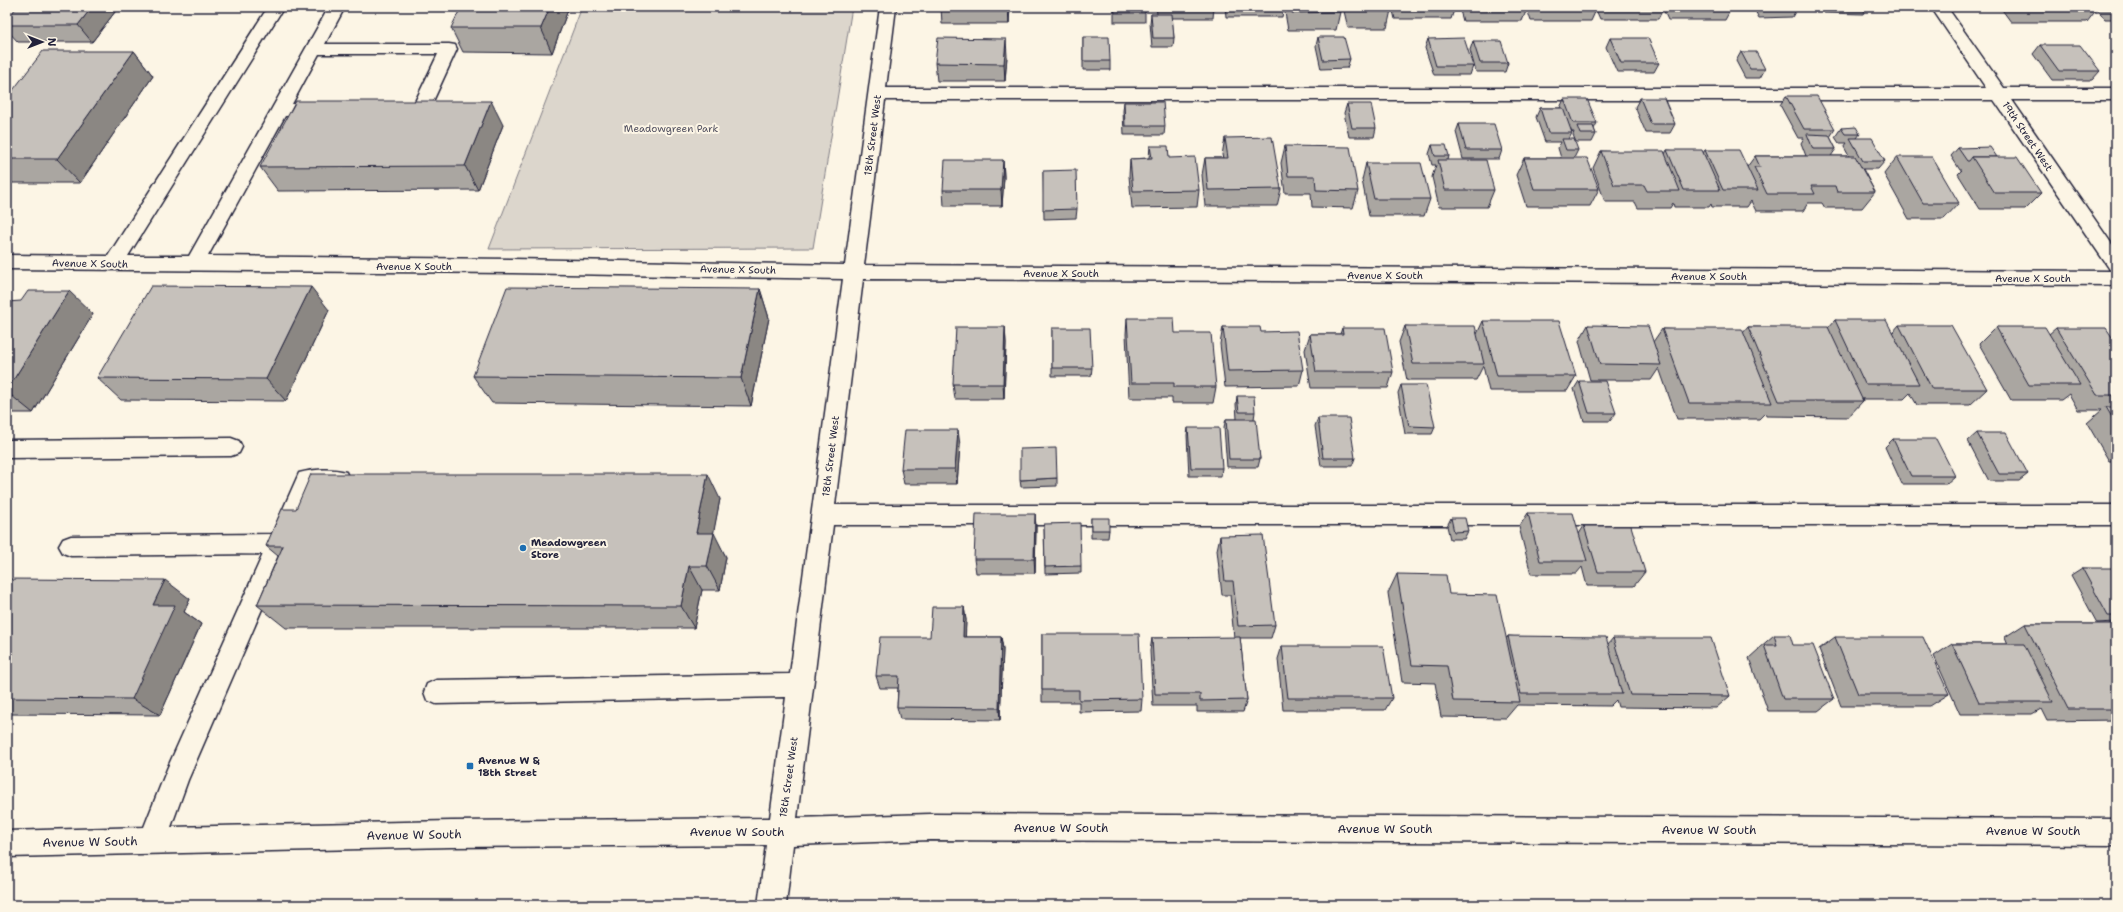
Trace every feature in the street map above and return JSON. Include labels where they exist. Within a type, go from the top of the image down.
[{"type":"street","points":[[113,263],[276,7]]},
{"type":"street","points":[[194,264],[337,7]]},
{"type":"street","name":"18th Street West","points":[[772,905],[780,832],[801,685],[888,7]]},
{"type":"street","name":"19th Street West","points":[[1939,7],[2116,265]]},
{"type":"street","points":[[314,49],[449,49],[420,110],[381,110]]},
{"type":"street","points":[[878,94],[1998,92],[2116,94]]},
{"type":"street","points":[[280,110],[334,110]]},
{"type":"street","name":"Avenue X South","points":[[7,262],[854,270],[921,273],[2116,278]]},
{"type":"street","points":[[7,449],[231,448]]},
{"type":"street","points":[[152,841],[176,778],[307,480],[360,479]]},
{"type":"street","points":[[823,515],[2116,515]]},
{"type":"street","points":[[71,546],[278,544]]},
{"type":"street","points":[[436,692],[801,685]]},
{"type":"street","name":"Avenue W South","points":[[7,844],[444,834],[702,831],[780,832],[930,827],[2116,832]]},
{"type":"green space","name":"Meadowgreen Park","points":[[582,7],[852,7],[813,248],[489,249]]},
{"type":"building","points":[[17,7],[92,7],[78,25],[7,25],[7,19]]},
{"type":"building","points":[[461,7],[550,7],[541,28],[451,28]]},
{"type":"building","points":[[1114,7],[1145,7],[1145,13],[1115,13]]},
{"type":"building","points":[[1291,7],[1339,7],[1340,12],[1292,13]]},
{"type":"building","points":[[1351,7],[1391,7],[1391,10],[1352,10]]},
{"type":"building","points":[[2110,7],[2116,7],[2116,10],[2113,10]]},
{"type":"building","points":[[1151,14],[1172,14],[1174,38],[1153,38]]},
{"type":"building","points":[[1083,37],[1109,37],[1110,61],[1083,61]]},
{"type":"building","points":[[1318,37],[1344,37],[1350,59],[1323,60]]},
{"type":"building","points":[[938,38],[1006,39],[1004,64],[935,63]]},
{"type":"building","points":[[1464,38],[1473,66],[1436,66],[1428,39]]},
{"type":"building","points":[[1610,38],[1648,38],[1659,63],[1621,63]]},
{"type":"building","points":[[1473,41],[1501,41],[1508,63],[1480,63]]},
{"type":"building","points":[[2040,45],[2080,45],[2100,71],[2059,71]]},
{"type":"building","points":[[43,51],[134,51],[57,159],[7,159],[7,98]]},
{"type":"building","points":[[1741,52],[1756,52],[1765,69],[1750,69]]},
{"type":"building","points":[[1786,96],[1817,96],[1835,129],[1804,129]]},
{"type":"building","points":[[1640,98],[1664,98],[1675,124],[1651,124]]},
{"type":"building","points":[[1564,99],[1587,99],[1597,123],[1573,123]]},
{"type":"building","points":[[296,101],[491,101],[465,166],[260,167]]},
{"type":"building","points":[[1124,102],[1163,102],[1165,126],[1125,126]]},
{"type":"building","points":[[1347,104],[1371,104],[1376,128],[1352,128]]},
{"type":"building","points":[[1540,108],[1563,108],[1572,133],[1548,133]]},
{"type":"building","points":[[1459,124],[1494,124],[1502,150],[1466,150]]},
{"type":"building","points":[[1577,126],[1593,126],[1596,134],[1580,134]]},
{"type":"building","points":[[1856,127],[1860,134],[1845,134],[1841,128]]},
{"type":"building","points":[[1807,134],[1829,135],[1836,149],[1813,149]]},
{"type":"building","points":[[1272,137],[1281,189],[1208,190],[1205,158],[1228,158],[1225,138]]},
{"type":"building","points":[[1850,138],[1872,138],[1885,161],[1863,161]]},
{"type":"building","points":[[1562,139],[1574,139],[1578,150],[1566,150]]},
{"type":"building","points":[[1432,145],[1446,145],[1449,156],[1435,156]]},
{"type":"building","points":[[1150,146],[1168,146],[1169,158],[1195,157],[1199,190],[1133,191],[1130,159],[1152,158]]},
{"type":"building","points":[[1285,146],[1350,147],[1358,191],[1316,190],[1315,176],[1288,176]]},
{"type":"building","points":[[1990,147],[1997,157],[1972,157],[1969,161],[1967,161],[1958,148]]},
{"type":"building","points":[[1667,150],[1702,150],[1720,190],[1684,190]]},
{"type":"building","points":[[1705,150],[1739,150],[1758,190],[1723,190]]},
{"type":"building","points":[[1601,151],[1664,151],[1680,191],[1647,191],[1644,185],[1614,185]]},
{"type":"building","points":[[1755,156],[1855,156],[1875,192],[1837,192],[1835,186],[1811,186],[1815,194],[1767,194],[1754,167],[1760,167]]},
{"type":"building","points":[[1897,157],[1932,157],[1959,203],[1923,203]]},
{"type":"building","points":[[1972,157],[2017,157],[2041,193],[1995,193]]},
{"type":"building","points":[[1524,158],[1587,158],[1599,189],[1534,189]]},
{"type":"building","points":[[945,160],[1003,160],[1001,190],[943,190]]},
{"type":"building","points":[[1438,160],[1486,160],[1494,190],[1445,190]]},
{"type":"building","points":[[1366,163],[1421,163],[1430,199],[1374,199]]},
{"type":"building","points":[[1076,170],[1077,209],[1043,210],[1043,171]]},
{"type":"building","points":[[151,286],[311,287],[266,379],[97,378]]},
{"type":"building","points":[[507,287],[760,289],[741,378],[473,376]]},
{"type":"building","points":[[28,291],[69,291],[7,390],[7,302],[21,301]]},
{"type":"building","points":[[1127,318],[1174,318],[1175,333],[1211,333],[1216,387],[1174,387],[1174,383],[1131,383]]},
{"type":"building","points":[[1835,320],[1886,320],[1919,384],[1865,384]]},
{"type":"building","points":[[1483,321],[1559,321],[1576,376],[1497,376]]},
{"type":"building","points":[[1588,325],[1648,326],[1661,365],[1600,364]]},
{"type":"building","points":[[1899,325],[1951,325],[1987,389],[1932,389]]},
{"type":"building","points":[[1405,326],[1475,326],[1484,364],[1413,364]]},
{"type":"building","points":[[956,327],[1005,327],[1003,384],[953,384]]},
{"type":"building","points":[[1223,327],[1260,327],[1261,332],[1297,331],[1303,370],[1228,371]]},
{"type":"building","points":[[1748,327],[1828,327],[1863,401],[1779,401]]},
{"type":"building","points":[[1996,327],[2045,327],[2080,385],[2029,385]]},
{"type":"building","points":[[1052,328],[1090,328],[1092,368],[1052,368]]},
{"type":"building","points":[[1342,328],[1385,328],[1393,372],[1316,372],[1310,334],[1343,334]]},
{"type":"building","points":[[2056,328],[2106,328],[2116,343],[2116,395],[2097,395]]},
{"type":"building","points":[[1662,329],[1742,329],[1772,403],[1689,403]]},
{"type":"building","points":[[1579,381],[1605,381],[1616,413],[1589,413]]},
{"type":"building","points":[[1401,385],[1426,385],[1435,427],[1409,426]]},
{"type":"building","points":[[1237,396],[1254,396],[1255,412],[1239,412]]},
{"type":"building","points":[[2106,407],[2116,407],[2116,424]]},
{"type":"building","points":[[1318,418],[1349,418],[1355,458],[1323,458]]},
{"type":"building","points":[[1226,419],[1256,419],[1260,459],[1229,459]]},
{"type":"building","points":[[1188,428],[1219,428],[1222,468],[1191,468]]},
{"type":"building","points":[[905,430],[958,430],[955,469],[901,469]]},
{"type":"building","points":[[1977,433],[2006,433],[2028,474],[1999,474]]},
{"type":"building","points":[[1893,439],[1936,439],[1955,476],[1911,476]]},
{"type":"building","points":[[1056,448],[1057,478],[1020,480],[1020,449]]},
{"type":"building","points":[[311,474],[708,474],[696,533],[714,533],[707,566],[689,566],[681,606],[257,605],[283,546],[266,546],[282,509],[296,509]]},
{"type":"building","points":[[1528,513],[1573,513],[1587,561],[1540,561]]},
{"type":"building","points":[[976,514],[1035,514],[1034,559],[974,559]]},
{"type":"building","points":[[1091,518],[1109,518],[1109,530],[1091,530]]},
{"type":"building","points":[[1451,518],[1465,518],[1468,531],[1454,532]]},
{"type":"building","points":[[1080,523],[1081,566],[1045,567],[1044,524]]},
{"type":"building","points":[[1584,526],[1631,526],[1645,572],[1598,572]]},
{"type":"building","points":[[1263,535],[1275,625],[1238,626],[1233,581],[1225,581],[1220,536]]},
{"type":"building","points":[[2082,568],[2115,568],[2116,616],[2108,616]]},
{"type":"building","points":[[1397,574],[1446,575],[1449,594],[1497,595],[1520,702],[1453,701],[1447,666],[1412,665]]},
{"type":"building","points":[[7,579],[165,580],[153,605],[175,605],[132,699],[7,698]]},
{"type":"building","points":[[932,607],[964,607],[963,637],[1001,637],[999,708],[897,707],[899,676],[876,676],[880,637],[930,637]]},
{"type":"building","points":[[2025,624],[2116,624],[2116,709],[2068,709]]},
{"type":"building","points":[[1042,634],[1139,634],[1142,699],[1079,700],[1079,690],[1042,690]]},
{"type":"building","points":[[1774,635],[1790,635],[1793,645],[1813,645],[1834,699],[1783,699],[1764,645],[1777,645]]},
{"type":"building","points":[[1508,636],[1606,637],[1622,694],[1521,694]]},
{"type":"building","points":[[1240,637],[1247,700],[1200,701],[1200,694],[1155,694],[1152,638]]},
{"type":"building","points":[[1835,637],[1923,637],[1949,694],[1858,694]]},
{"type":"building","points":[[1613,638],[1711,638],[1730,696],[1630,695]]},
{"type":"building","points":[[1952,644],[2024,644],[2053,702],[1979,702]]},
{"type":"building","points":[[1282,646],[1383,646],[1392,698],[1288,698]]},
{"type":"place","name":"Meadowgreen Store","points":[[523,548]]},
{"type":"place","name":"Avenue W & 18th Street","points":[[470,766]]}]
